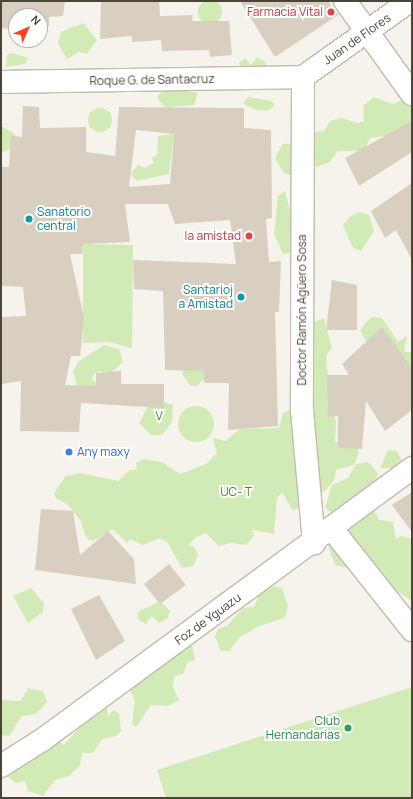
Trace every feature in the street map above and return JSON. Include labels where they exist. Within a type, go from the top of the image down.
[{"type":"street","points":[[345,1],[373,28],[412,70]]},
{"type":"street","points":[[362,1],[373,28],[412,94]]},
{"type":"street","name":"Juan de Flores","points":[[304,77],[410,1]]},
{"type":"street","name":"Roque G. de Santacruz","points":[[1,82],[304,77]]},
{"type":"street","name":"Doctor Ramón Agüero Sosa","points":[[304,77],[302,412],[314,543]]},
{"type":"street","name":"Foz de Yguazu","points":[[1,766],[22,754],[314,543],[412,468]]},
{"type":"street","points":[[332,529],[412,630]]},
{"type":"green space","points":[[210,0],[215,1],[221,7],[221,17],[215,23],[210,24],[205,23],[199,17],[198,12],[199,7],[205,1]]},
{"type":"green space","points":[[83,23],[97,40],[87,54],[79,52],[67,59],[58,44],[61,32]]},
{"type":"green space","points":[[13,53],[28,58],[25,64],[6,67],[7,55]]},
{"type":"green space","points":[[257,57],[266,62],[265,72],[241,73],[239,63],[245,58],[251,65]]},
{"type":"green space","points":[[183,90],[198,93],[194,105],[165,107],[157,98],[161,92]]},
{"type":"green space","points":[[412,96],[412,122],[386,136],[370,138],[364,151],[338,151],[330,162],[317,167],[305,156],[304,143],[314,132],[324,131],[330,121],[341,118],[358,123],[364,121],[363,106],[374,97],[393,104]]},
{"type":"green space","points":[[248,97],[272,101],[275,106],[267,111],[253,109],[243,103]]},
{"type":"green space","points":[[100,108],[109,111],[112,120],[109,129],[100,132],[91,129],[88,120],[91,111]]},
{"type":"green space","points":[[1,126],[15,134],[10,149],[1,153]]},
{"type":"green space","points":[[174,134],[169,174],[137,181],[130,174],[138,165],[145,168],[154,163],[152,158],[157,155],[158,136]]},
{"type":"green space","points":[[298,143],[296,178],[283,172],[275,158],[283,144]]},
{"type":"green space","points":[[285,191],[290,211],[305,225],[297,251],[283,254],[274,234],[278,196]]},
{"type":"green space","points":[[360,212],[369,215],[374,231],[361,251],[353,248],[343,225],[351,216]]},
{"type":"green space","points":[[83,244],[133,245],[132,348],[109,342],[83,343]]},
{"type":"green space","points":[[371,317],[382,318],[398,342],[407,336],[404,351],[412,353],[412,371],[378,339],[366,341],[360,330]]},
{"type":"green space","points":[[324,318],[332,348],[326,356],[331,411],[336,421],[335,442],[355,443],[359,452],[354,465],[336,470],[334,481],[324,492],[319,491],[311,377],[313,323]]},
{"type":"green space","points":[[104,345],[119,349],[123,362],[110,374],[99,371],[94,374],[92,380],[101,385],[102,391],[77,386],[73,372],[78,362]]},
{"type":"green space","points":[[201,361],[207,377],[196,386],[190,386],[182,374],[185,365]]},
{"type":"green space","name":"V","points":[[161,401],[173,405],[172,422],[162,435],[151,435],[139,423],[150,403]]},
{"type":"green space","points":[[200,406],[209,411],[213,417],[213,431],[209,437],[200,442],[192,442],[183,437],[179,431],[178,420],[183,411],[189,407]]},
{"type":"green space","name":"UC- T","points":[[288,411],[296,413],[300,507],[293,511],[282,492],[277,498],[274,534],[252,530],[254,536],[246,545],[231,543],[219,546],[206,533],[196,537],[188,545],[194,547],[198,555],[193,566],[182,568],[167,542],[160,538],[142,545],[130,539],[127,543],[113,529],[93,541],[87,539],[80,520],[67,504],[56,498],[54,493],[66,476],[80,473],[118,481],[130,470],[137,470],[136,463],[143,459],[162,462],[180,474],[206,464],[217,453],[213,438],[225,441],[240,429],[279,428],[283,413]]},
{"type":"green space","points":[[388,450],[397,451],[402,461],[398,468],[380,468]]},
{"type":"green space","points":[[368,462],[378,473],[375,485],[353,497],[352,504],[336,515],[325,508],[332,485],[348,478],[356,464]]},
{"type":"green space","points":[[369,510],[376,513],[379,520],[393,522],[396,539],[402,536],[412,539],[412,601],[354,562],[347,568],[335,565],[326,540]]},
{"type":"green space","points":[[275,586],[282,588],[288,606],[285,618],[259,626],[240,637],[229,651],[221,651],[215,637],[218,629],[227,626],[243,608],[254,607],[260,592]]},
{"type":"green space","points":[[31,588],[44,603],[43,612],[28,623],[13,596]]},
{"type":"green space","points":[[160,601],[170,611],[168,618],[159,623],[152,616],[145,624],[138,619],[138,612]]},
{"type":"green space","points":[[185,642],[192,645],[195,660],[188,662],[183,674],[174,676],[173,687],[179,700],[168,706],[151,705],[136,727],[132,724],[135,700],[121,672]]},
{"type":"green space","name":"Club Hernandarias","points":[[412,687],[412,798],[166,798],[157,770]]},
{"type":"green space","points":[[28,688],[43,691],[47,702],[36,714],[22,716],[9,736],[1,735],[1,700],[21,701]]},
{"type":"green space","points":[[107,704],[108,717],[113,710],[119,713],[121,731],[116,736],[102,739],[93,753],[82,753],[80,765],[69,776],[55,780],[43,796],[28,791],[25,781],[16,783],[5,774],[52,738],[64,745],[83,724],[85,717]]},
{"type":"building","points":[[1,1],[65,1],[63,16],[49,17],[49,27],[48,8],[8,8],[8,29],[1,28]]},
{"type":"building","points":[[101,1],[159,1],[160,16],[193,15],[192,21],[229,21],[232,55],[210,57],[209,50],[162,51],[161,40],[132,42],[132,36],[100,39]]},
{"type":"building","points":[[240,1],[328,1],[338,15],[275,57]]},
{"type":"building","points":[[23,106],[39,107],[40,128],[86,127],[86,152],[115,156],[119,107],[244,108],[244,128],[271,130],[272,218],[266,219],[269,262],[281,261],[279,312],[275,312],[278,426],[228,430],[229,383],[204,383],[204,371],[165,370],[163,291],[134,289],[133,260],[236,264],[230,220],[175,224],[168,204],[125,204],[130,242],[83,244],[82,254],[70,254],[84,318],[80,356],[71,356],[65,385],[96,386],[96,373],[121,371],[121,384],[164,384],[164,408],[81,403],[79,432],[20,431],[21,381],[1,384],[1,317],[26,316],[23,287],[1,286],[1,167],[9,167],[11,136],[22,137]],"holes":[[[136,130],[174,134],[170,184],[129,187]]]},
{"type":"building","points":[[412,121],[412,152],[359,186],[345,158]]},
{"type":"building","points":[[412,183],[412,260],[396,230],[385,238],[371,211]]},
{"type":"building","points":[[332,280],[357,285],[357,330],[326,330]]},
{"type":"building","points":[[382,327],[412,368],[412,410],[385,431],[366,401],[362,449],[338,448],[338,416],[328,417],[327,375],[349,375],[342,364]]},
{"type":"building","points":[[412,492],[412,532],[392,505]]},
{"type":"building","points":[[41,509],[73,511],[80,555],[108,531],[134,559],[136,584],[35,570]]},
{"type":"building","points":[[169,564],[186,585],[160,604],[144,584]]},
{"type":"building","points":[[99,595],[125,641],[96,660],[71,609]]},
{"type":"place","name":"Farmacia Vital","points":[[331,12]]},
{"type":"place","name":"Sanatorio central","points":[[29,219]]},
{"type":"place","name":"la amistad","points":[[249,236]]},
{"type":"place","name":"Santarioj a Amistad","points":[[241,297]]},
{"type":"place","name":"Any maxy","points":[[69,452]]},
{"type":"place","name":"Club Hernandarias","points":[[348,728]]}]
